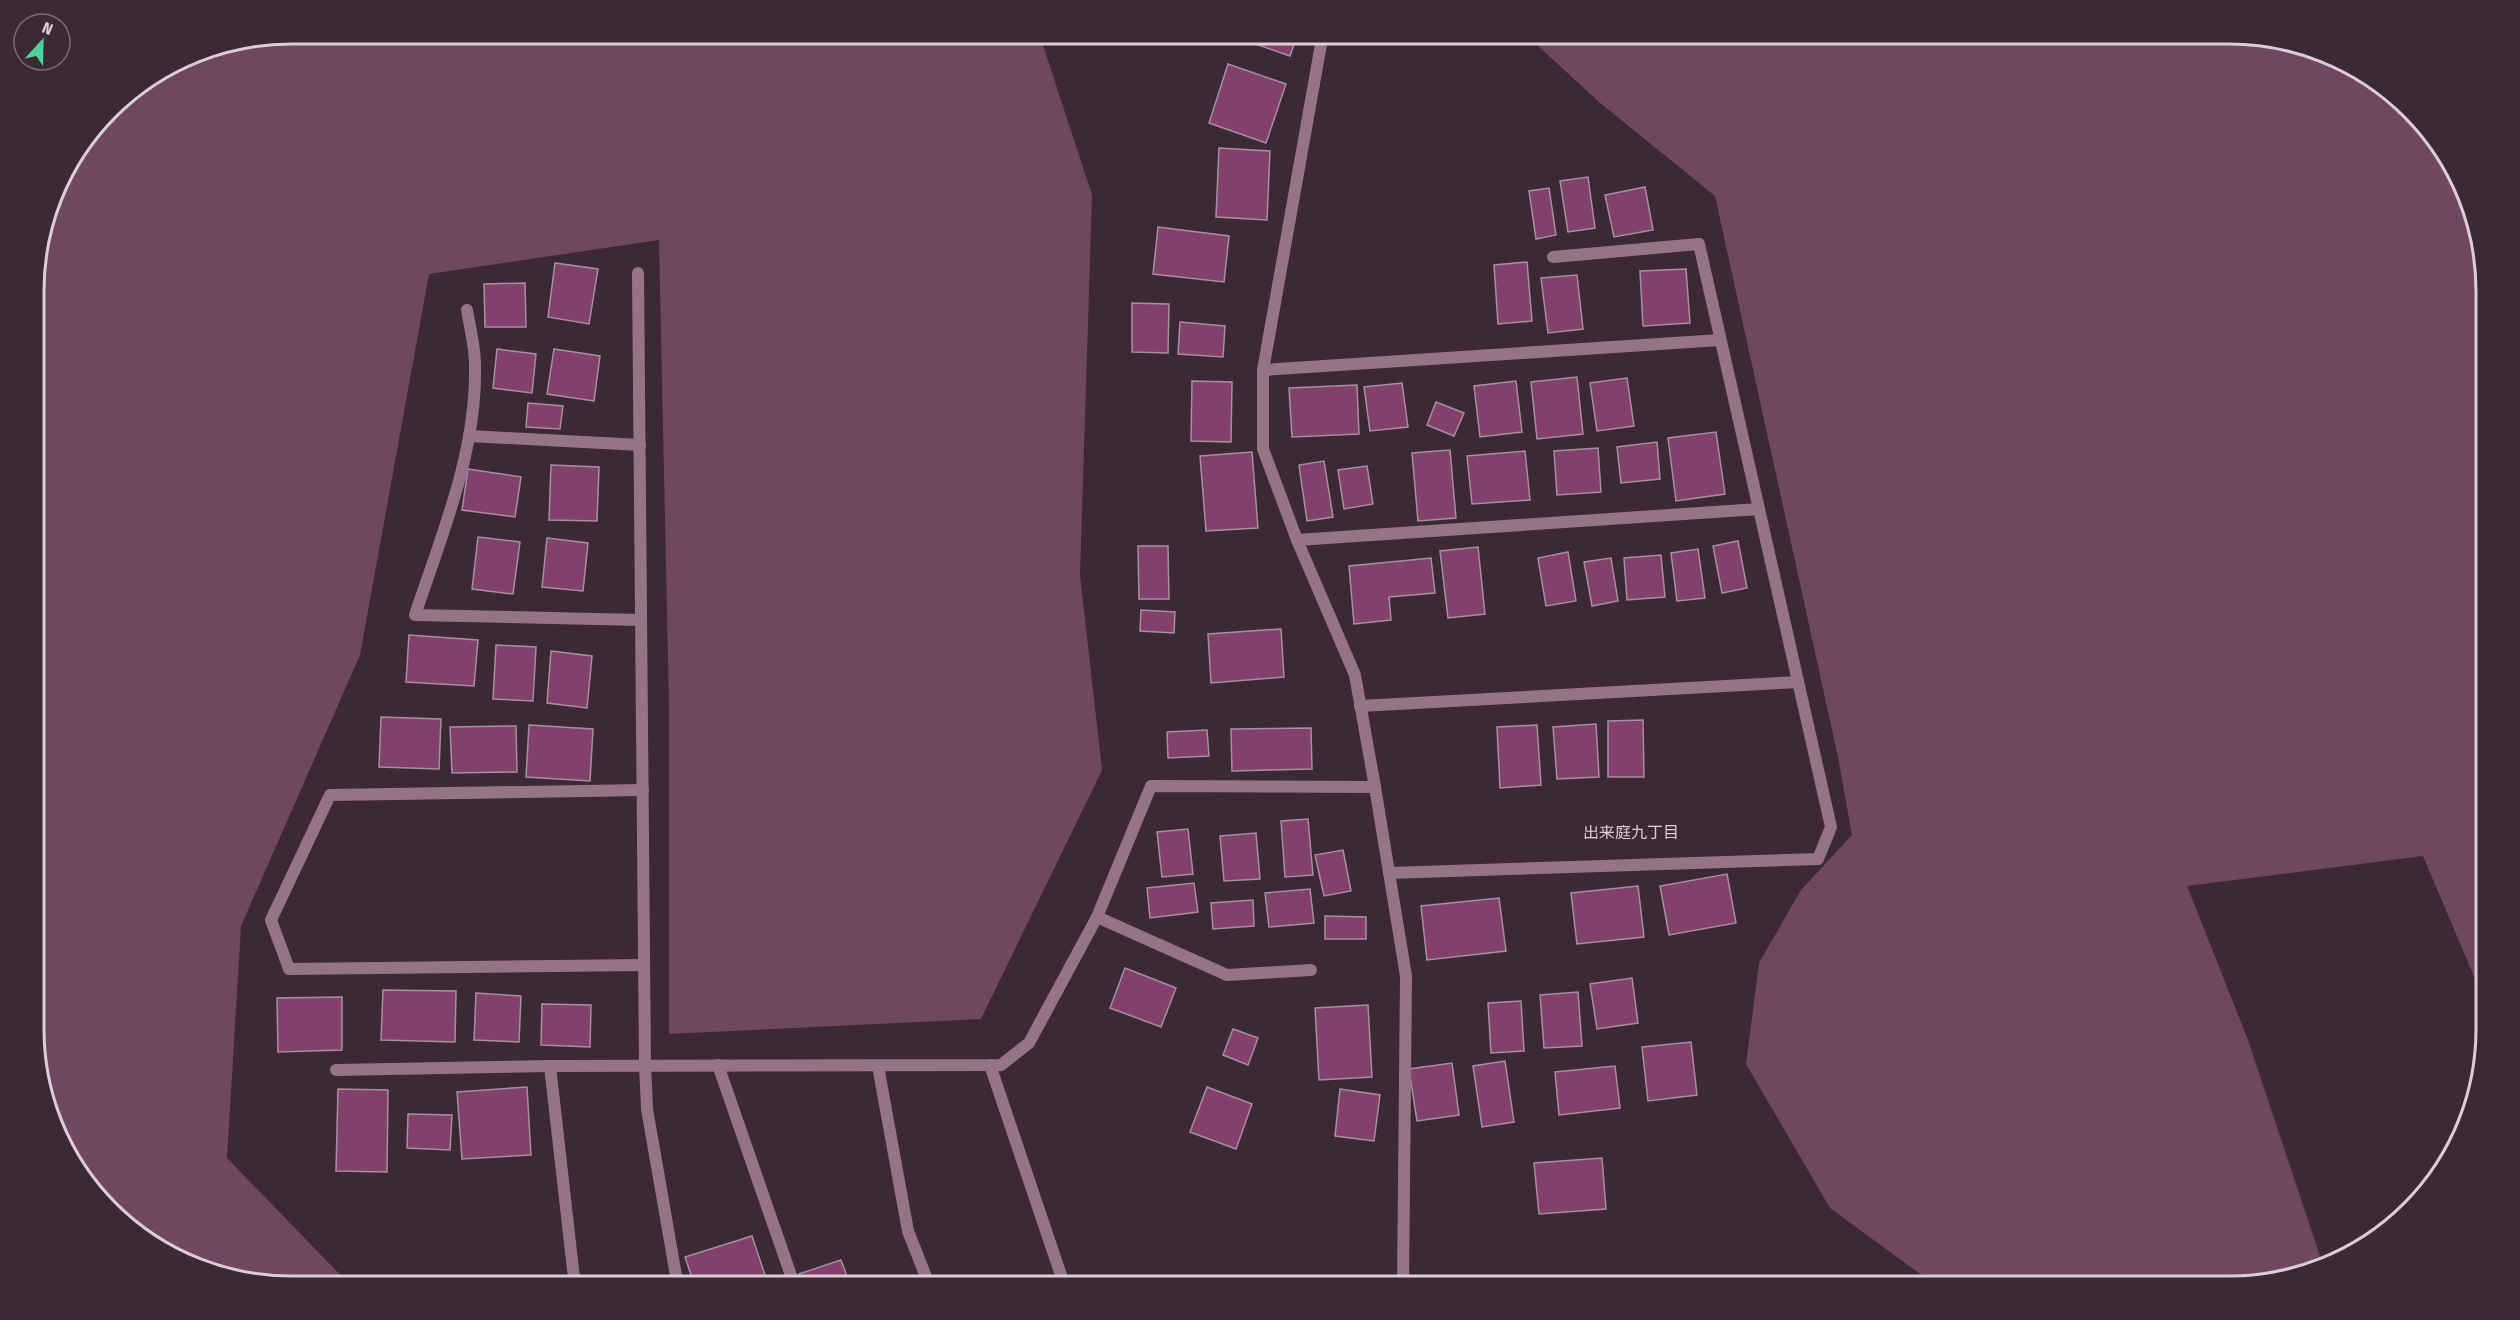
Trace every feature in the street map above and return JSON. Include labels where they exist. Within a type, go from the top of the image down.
[{"type":"street","points":[[1321,44],[1263,370],[1263,449],[1297,540],[1355,675],[1375,787],[1406,976],[1403,1276]]},
{"type":"street","points":[[1389,873],[1818,859],[1831,827],[1699,244],[1553,257]]},
{"type":"street","points":[[638,273],[645,1066],[647,1109],[676,1276]]},
{"type":"street","points":[[467,310],[475,364],[473,413],[460,481],[415,615],[641,620]]},
{"type":"street","points":[[1263,370],[1720,340]]},
{"type":"street","points":[[469,436],[640,446]]},
{"type":"street","points":[[1297,540],[1759,509]]},
{"type":"street","points":[[1360,706],[1798,681]]},
{"type":"street","points":[[336,1070],[550,1066],[1001,1065],[1029,1043],[1097,917],[1152,786],[1375,787]]},
{"type":"street","points":[[643,790],[330,795],[271,920],[289,969],[644,965]]},
{"type":"street","points":[[1097,917],[1227,975],[1311,970]]},
{"type":"street","points":[[718,1065],[791,1276]]},
{"type":"street","points":[[990,1065],[1061,1276]]},
{"type":"street","points":[[550,1066],[573,1276]]},
{"type":"street","points":[[878,1066],[908,1231],[926,1276]]},
{"type":"shaded area","points":[[274,44],[1043,44],[1092,195],[1080,575],[1102,770],[981,1019],[669,1034],[669,706],[659,240],[429,274],[360,655],[241,926],[227,1158],[341,1276],[274,1276],[242,1272],[196,1258],[153,1235],[116,1204],[85,1167],[62,1124],[48,1078],[44,1046],[44,274],[48,242],[62,196],[94,140],[140,94],[181,69],[226,52]]},
{"type":"shaded area","points":[[1536,44],[2246,44],[2278,48],[2324,62],[2367,85],[2404,116],[2435,153],[2458,196],[2472,242],[2476,274],[2476,981],[2423,856],[2187,886],[2248,1040],[2321,1259],[2278,1272],[2246,1276],[1923,1276],[1830,1208],[1746,1064],[1759,963],[1801,890],[1852,835],[1838,757],[1715,196],[1599,102]]},
{"type":"building","points":[[1256,44],[1294,44],[1290,56]]},
{"type":"building","points":[[1228,64],[1286,84],[1266,143],[1209,123]]},
{"type":"building","points":[[1219,148],[1270,151],[1267,220],[1216,217]]},
{"type":"building","points":[[1588,177],[1595,228],[1568,232],[1560,181]]},
{"type":"building","points":[[1645,187],[1653,230],[1614,237],[1605,195]]},
{"type":"building","points":[[1549,188],[1556,235],[1536,239],[1529,191]]},
{"type":"building","points":[[1158,227],[1229,236],[1224,282],[1153,274]]},
{"type":"building","points":[[1527,262],[1532,321],[1498,324],[1494,265]]},
{"type":"building","points":[[555,263],[598,269],[589,324],[548,317]]},
{"type":"building","points":[[1686,269],[1690,323],[1643,326],[1640,271]]},
{"type":"building","points":[[1577,275],[1583,329],[1548,333],[1541,278]]},
{"type":"building","points":[[525,283],[526,327],[485,327],[484,284]]},
{"type":"building","points":[[1132,303],[1169,304],[1168,353],[1132,352]]},
{"type":"building","points":[[1180,322],[1225,326],[1223,357],[1178,354]]},
{"type":"building","points":[[497,349],[536,354],[532,393],[493,388]]},
{"type":"building","points":[[554,349],[600,356],[594,401],[547,394]]},
{"type":"building","points":[[1577,377],[1583,434],[1537,439],[1531,382]]},
{"type":"building","points":[[1627,378],[1634,426],[1597,431],[1590,383]]},
{"type":"building","points":[[1192,381],[1232,382],[1231,442],[1191,441]]},
{"type":"building","points":[[1516,381],[1522,432],[1480,437],[1474,386]]},
{"type":"building","points":[[1402,383],[1408,427],[1370,431],[1364,387]]},
{"type":"building","points":[[1357,385],[1359,434],[1292,437],[1289,388]]},
{"type":"building","points":[[1436,402],[1464,413],[1454,436],[1427,425]]},
{"type":"building","points":[[528,403],[563,406],[560,429],[526,427]]},
{"type":"building","points":[[1716,432],[1725,494],[1676,501],[1668,438]]},
{"type":"building","points":[[1657,442],[1660,479],[1621,483],[1617,447]]},
{"type":"building","points":[[1598,448],[1601,492],[1557,495],[1554,451]]},
{"type":"building","points":[[1450,450],[1456,518],[1418,521],[1412,453]]},
{"type":"building","points":[[1525,451],[1530,500],[1472,504],[1467,456]]},
{"type":"building","points":[[1252,452],[1258,528],[1206,531],[1200,456]]},
{"type":"building","points":[[1324,461],[1333,517],[1307,521],[1299,465]]},
{"type":"building","points":[[551,465],[599,467],[597,521],[549,520]]},
{"type":"building","points":[[1367,466],[1373,504],[1344,509],[1338,470]]},
{"type":"building","points":[[468,469],[521,477],[515,517],[462,510]]},
{"type":"building","points":[[478,537],[520,542],[513,594],[472,589]]},
{"type":"building","points":[[547,538],[588,543],[583,591],[542,587]]},
{"type":"building","points":[[1738,541],[1747,588],[1722,593],[1713,546]]},
{"type":"building","points":[[1138,546],[1168,546],[1169,599],[1139,599]]},
{"type":"building","points":[[1478,547],[1485,614],[1448,618],[1440,551]]},
{"type":"building","points":[[1698,549],[1705,598],[1677,601],[1671,553]]},
{"type":"building","points":[[1568,552],[1576,601],[1546,606],[1538,558]]},
{"type":"building","points":[[1661,555],[1665,597],[1627,600],[1624,558]]},
{"type":"building","points":[[1431,558],[1435,593],[1389,597],[1391,620],[1354,624],[1349,566]]},
{"type":"building","points":[[1611,558],[1618,601],[1592,606],[1584,562]]},
{"type":"building","points":[[1141,610],[1175,612],[1174,633],[1140,631]]},
{"type":"building","points":[[1281,629],[1284,677],[1211,683],[1208,634]]},
{"type":"building","points":[[409,635],[478,640],[474,686],[406,682]]},
{"type":"building","points":[[496,645],[536,647],[533,701],[493,699]]},
{"type":"building","points":[[551,651],[592,656],[587,708],[547,703]]},
{"type":"building","points":[[381,717],[441,719],[439,769],[379,767]]},
{"type":"building","points":[[1643,720],[1644,777],[1608,777],[1608,721]]},
{"type":"building","points":[[1596,724],[1599,777],[1557,779],[1553,727]]},
{"type":"building","points":[[529,725],[593,729],[590,781],[526,777]]},
{"type":"building","points":[[1537,725],[1541,785],[1500,788],[1497,727]]},
{"type":"building","points":[[516,726],[517,772],[452,773],[450,727]]},
{"type":"building","points":[[1311,728],[1312,769],[1232,771],[1231,729]]},
{"type":"building","points":[[1207,730],[1209,756],[1168,758],[1167,732]]},
{"type":"building","points":[[1308,819],[1313,875],[1285,877],[1281,821]]},
{"type":"building","points":[[1188,829],[1193,874],[1162,877],[1157,832]]},
{"type":"building","points":[[1256,833],[1260,879],[1224,881],[1220,836]]},
{"type":"building","points":[[1343,850],[1351,891],[1324,896],[1315,855]]},
{"type":"building","points":[[1727,874],[1736,923],[1669,935],[1660,886]]},
{"type":"building","points":[[1194,883],[1198,912],[1150,918],[1147,888]]},
{"type":"building","points":[[1638,886],[1644,937],[1577,944],[1571,893]]},
{"type":"building","points":[[1310,889],[1314,923],[1269,927],[1265,893]]},
{"type":"building","points":[[1499,898],[1506,951],[1427,960],[1421,906]]},
{"type":"building","points":[[1253,900],[1254,926],[1213,929],[1211,903]]},
{"type":"building","points":[[1325,916],[1366,917],[1366,939],[1325,939]]},
{"type":"building","points":[[1125,968],[1176,988],[1161,1027],[1110,1008]]},
{"type":"building","points":[[1632,978],[1638,1023],[1597,1029],[1590,984]]},
{"type":"building","points":[[383,990],[456,991],[455,1042],[381,1040]]},
{"type":"building","points":[[1578,992],[1582,1046],[1544,1048],[1540,995]]},
{"type":"building","points":[[476,993],[521,996],[519,1042],[474,1040]]},
{"type":"building","points":[[342,997],[342,1050],[278,1052],[277,998]]},
{"type":"building","points":[[1521,1001],[1524,1051],[1491,1053],[1488,1003]]},
{"type":"building","points":[[542,1004],[591,1005],[590,1047],[541,1045]]},
{"type":"building","points":[[1368,1005],[1372,1077],[1319,1080],[1315,1008]]},
{"type":"building","points":[[1233,1029],[1258,1038],[1248,1065],[1223,1055]]},
{"type":"building","points":[[1691,1042],[1697,1095],[1648,1101],[1642,1047]]},
{"type":"building","points":[[1505,1061],[1514,1122],[1482,1127],[1473,1066]]},
{"type":"building","points":[[1452,1063],[1459,1115],[1417,1121],[1409,1069]]},
{"type":"building","points":[[1615,1066],[1620,1108],[1559,1115],[1555,1072]]},
{"type":"building","points":[[527,1087],[531,1155],[462,1159],[457,1092]]},
{"type":"building","points":[[1207,1087],[1252,1104],[1236,1149],[1190,1132]]},
{"type":"building","points":[[338,1089],[388,1090],[387,1172],[336,1171]]},
{"type":"building","points":[[1340,1089],[1380,1095],[1374,1141],[1335,1136]]},
{"type":"building","points":[[408,1114],[452,1115],[450,1150],[407,1148]]},
{"type":"building","points":[[1602,1158],[1606,1209],[1539,1214],[1534,1163]]},
{"type":"building","points":[[752,1236],[765,1276],[691,1276],[685,1257]]},
{"type":"building","points":[[841,1260],[847,1276],[800,1276],[799,1274]]},
{"type":"district","name":"出来庭九丁目","points":[[1631,832]]}]
